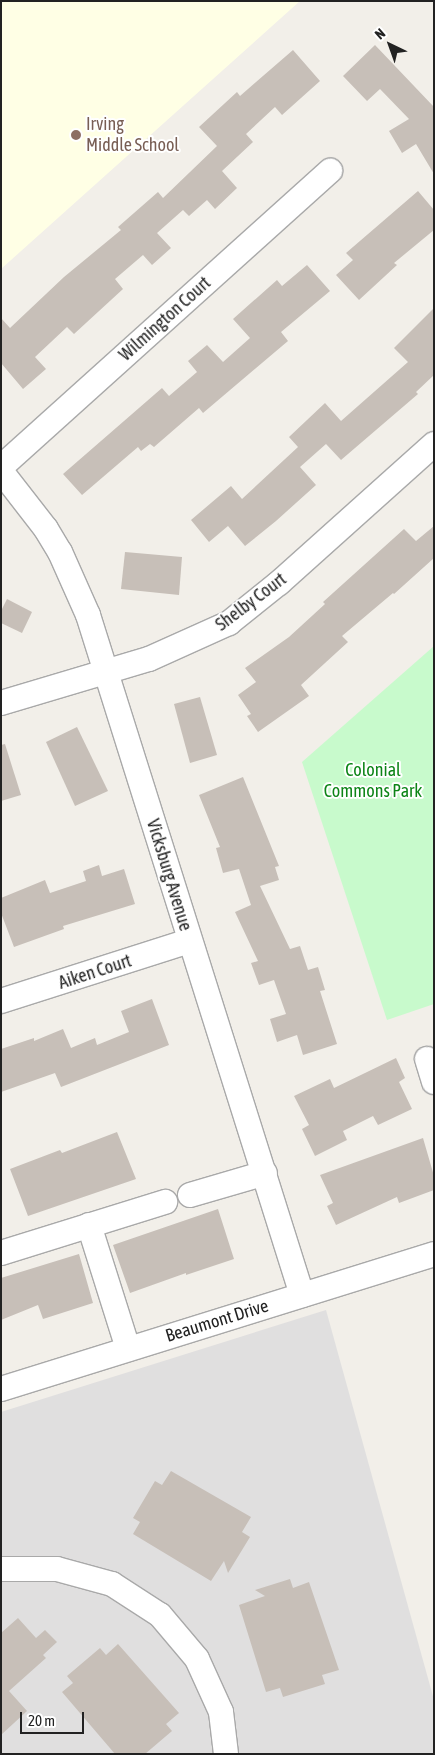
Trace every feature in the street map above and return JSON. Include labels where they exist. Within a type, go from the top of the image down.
[{"type":"street","name":"Wilmington Court","points":[[1,467],[330,171]]},
{"type":"street","name":"Shelby Court","points":[[1,703],[149,659],[229,623],[279,583],[434,444]]},
{"type":"street","name":"Vicksburg Avenue","points":[[1,471],[46,529],[60,552],[88,615],[189,941],[265,1173],[302,1295]]},
{"type":"street","name":"Aiken Court","points":[[1,1001],[189,941]]},
{"type":"street","points":[[427,1059],[434,1082]]},
{"type":"street","points":[[190,1195],[265,1173]]},
{"type":"street","points":[[1,1253],[165,1202]]},
{"type":"street","points":[[89,1225],[128,1349]]},
{"type":"street","name":"Beaumont Drive","points":[[1,1389],[434,1254]]},
{"type":"street","points":[[1,1569],[57,1569],[112,1584],[160,1615],[198,1659],[221,1712],[226,1754]]},
{"type":"shaded area","name":"Irving Middle School","points":[[1,1],[300,1],[1,269]]},
{"type":"shaded area","points":[[326,1310],[434,1700],[434,1754],[1,1754],[1,1412]]},
{"type":"green space","name":"Colonial Commons Park","points":[[434,646],[434,1004],[387,1020],[302,762]]},
{"type":"building","points":[[375,45],[434,107],[434,174],[416,144],[402,153],[389,131],[409,119],[380,89],[367,101],[343,76]]},
{"type":"building","points":[[293,50],[320,81],[282,115],[275,107],[246,134],[253,142],[222,171],[237,188],[215,209],[207,200],[189,216],[183,210],[157,233],[171,248],[152,265],[143,255],[115,279],[123,289],[74,334],[67,327],[35,357],[46,369],[23,389],[1,363],[1,318],[10,328],[64,277],[121,230],[118,227],[158,192],[163,198],[217,146],[199,127],[237,92],[240,96]]},
{"type":"building","points":[[418,191],[434,210],[434,230],[394,263],[397,265],[359,300],[336,275],[353,260],[346,253]]},
{"type":"building","points":[[307,265],[330,291],[281,332],[288,341],[203,413],[199,408],[154,447],[150,444],[141,451],[138,447],[82,495],[63,474],[162,388],[169,396],[197,372],[188,361],[207,345],[223,362],[250,338],[233,319],[277,280],[282,286]]},
{"type":"building","points":[[434,308],[434,375],[416,392],[418,394],[341,460],[326,444],[300,467],[316,485],[245,546],[228,526],[209,542],[191,520],[231,486],[242,499],[298,447],[289,437],[325,403],[341,421],[408,362],[394,348]]},
{"type":"building","points":[[434,526],[434,558],[394,594],[342,636],[348,642],[301,685],[309,696],[258,732],[247,716],[251,714],[238,695],[256,682],[245,668],[289,637],[325,604],[323,602],[404,529],[416,541]]},
{"type":"building","points":[[125,552],[182,557],[179,595],[121,589]]},
{"type":"building","points":[[7,599],[32,612],[22,633],[1,623],[1,611]]},
{"type":"building","points":[[200,697],[217,755],[190,763],[174,704]]},
{"type":"building","points":[[77,727],[108,791],[75,806],[46,742]]},
{"type":"building","points":[[5,744],[21,795],[1,801],[1,745]]},
{"type":"building","points":[[243,777],[279,866],[275,867],[279,880],[260,886],[290,949],[300,946],[308,970],[318,967],[325,990],[320,991],[337,1044],[303,1055],[297,1035],[277,1042],[270,1019],[286,1014],[274,980],[259,985],[251,963],[258,961],[235,912],[251,905],[239,869],[223,873],[216,848],[220,847],[199,795]]},
{"type":"building","points":[[99,865],[102,876],[124,869],[135,904],[63,926],[64,929],[14,947],[1,913],[1,898],[45,880],[50,893],[86,881],[83,871]]},
{"type":"building","points":[[152,999],[169,1045],[61,1087],[55,1073],[1,1092],[1,1049],[34,1038],[34,1041],[63,1029],[71,1048],[95,1038],[97,1045],[129,1032],[121,1011]]},
{"type":"building","points":[[396,1058],[405,1078],[399,1082],[412,1109],[378,1125],[373,1116],[343,1131],[347,1140],[315,1156],[302,1129],[309,1125],[294,1096],[330,1079],[334,1088]]},
{"type":"building","points":[[117,1132],[136,1179],[28,1216],[10,1169],[60,1150],[62,1153]]},
{"type":"building","points":[[423,1138],[434,1176],[434,1190],[399,1203],[397,1197],[336,1225],[327,1206],[333,1203],[320,1175]]},
{"type":"building","points":[[218,1209],[234,1259],[186,1275],[186,1273],[130,1293],[113,1245]]},
{"type":"building","points":[[79,1254],[93,1303],[43,1319],[38,1305],[1,1320],[1,1278]]},
{"type":"building","points":[[171,1471],[251,1517],[242,1532],[250,1537],[228,1573],[224,1561],[211,1581],[133,1534],[140,1522],[133,1518],[155,1481],[162,1485]]},
{"type":"building","points":[[290,1579],[293,1588],[309,1582],[339,1670],[322,1675],[325,1684],[283,1697],[280,1688],[266,1692],[239,1605],[265,1596],[255,1590]]},
{"type":"building","points":[[18,1618],[36,1638],[45,1630],[57,1642],[43,1655],[46,1658],[9,1691],[27,1711],[1,1735],[1,1633]]},
{"type":"building","points":[[118,1644],[179,1713],[166,1724],[172,1731],[145,1754],[115,1754],[62,1692],[73,1683],[67,1676],[100,1648],[106,1655]]},
{"type":"place","name":"Irving Middle School","points":[[76,135]]}]
